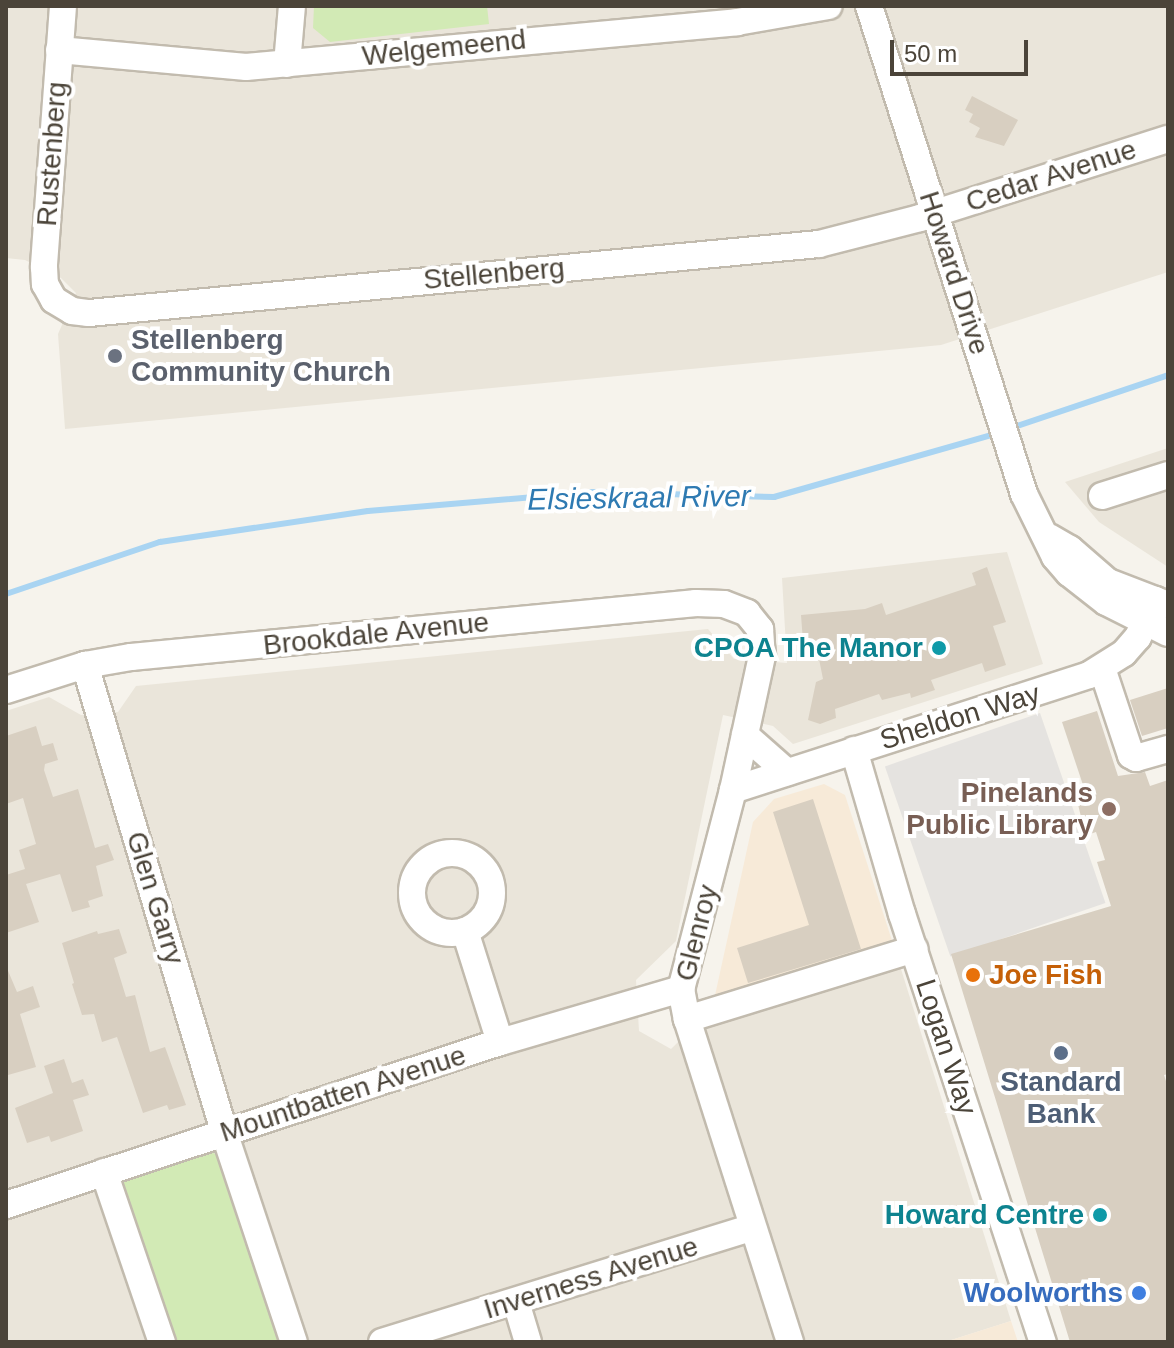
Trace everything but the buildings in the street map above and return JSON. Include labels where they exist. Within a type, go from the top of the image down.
[{"type":"street","name":"Rustenberg","points":[[54,300],[45,284],[44,267],[63,6]]},
{"type":"street","points":[[287,64],[292,6]]},
{"type":"street","name":"Welgemeend","points":[[59,50],[246,67],[737,22],[829,6]]},
{"type":"street","name":"Howard Drive","points":[[869,6],[1024,494],[1055,557],[1069,573],[1106,602],[1159,615]]},
{"type":"street","name":"Cedar Avenue","points":[[934,213],[1168,139]]},
{"type":"street","name":"Stellenberg","points":[[54,300],[72,311],[89,313],[803,245],[852,238],[934,213]]},
{"type":"street","points":[[1102,496],[1168,475]]},
{"type":"street","name":"Brookdale Avenue","points":[[6,690],[85,665],[696,603],[724,604],[747,613]]},
{"type":"street","name":"Glenroy","points":[[747,613],[760,629],[762,656],[733,790],[681,989],[687,1019],[790,1342]]},
{"type":"street","name":"Sheldon Way","points":[[733,790],[1044,691],[1102,668],[1124,653],[1159,615]]},
{"type":"street","name":"Glen Garry","points":[[85,665],[224,1132]]},
{"type":"street","points":[[1102,668],[1131,755],[1136,758],[1168,749]]},
{"type":"street","points":[[745,735],[787,772]]},
{"type":"street","name":"Logan Way","points":[[854,750],[902,914],[1043,1342]]},
{"type":"street","points":[[465,931],[500,1042]]},
{"type":"street","points":[[687,1019],[914,949]]},
{"type":"street","name":"Mountbatten Avenue","points":[[6,1205],[500,1042],[681,989]]},
{"type":"street","points":[[224,1132],[294,1342]]},
{"type":"street","points":[[104,1172],[162,1342]]},
{"type":"street","name":"Inverness Avenue","points":[[382,1342],[753,1227]]},
{"type":"street","points":[[516,1302],[528,1342]]},
{"type":"shaded area","points":[[6,6],[1168,6],[1168,272],[941,345],[65,429],[58,334],[76,293],[61,278],[25,260],[6,258]]},
{"type":"shaded area","points":[[1168,448],[1168,567],[1099,522],[1065,482]]},
{"type":"shaded area","points":[[1007,552],[1043,664],[793,744],[773,726],[723,715],[676,941],[636,980],[639,1031],[671,1049],[712,1009],[896,953],[1011,1321],[945,1342],[6,1342],[6,711],[49,697],[81,715],[118,712],[136,686],[708,629],[734,659],[787,663],[782,578]]},
{"type":"shaded area","points":[[1040,713],[1105,903],[950,956],[885,766]]},
{"type":"shaded area","points":[[824,784],[845,795],[896,953],[712,1009],[753,822],[774,799]]},
{"type":"shaded area","points":[[1011,1321],[1018,1342],[945,1342]]},
{"type":"green space","points":[[314,6],[487,6],[489,24],[330,42],[313,28]]},
{"type":"green space","points":[[204,1148],[226,1160],[285,1342],[167,1342],[115,1179]]},
{"type":"waterway","name":"Elsieskraal River","points":[[1008,429],[1168,375]]},
{"type":"waterway","name":"Elsieskraal River","points":[[6,594],[160,542],[368,511],[593,492],[774,497],[998,433]]},
{"type":"place","name":"Stellenberg Community Church","points":[[115,356]]},
{"type":"place","name":"CPOA The Manor","points":[[939,648]]},
{"type":"place","name":"Pinelands Public Library","points":[[1109,809]]},
{"type":"place","name":"Joe Fish","points":[[973,975]]},
{"type":"place","name":"Standard Bank","points":[[1061,1053]]},
{"type":"place","name":"Howard Centre","points":[[1100,1215]]},
{"type":"place","name":"Woolworths","points":[[1139,1293]]}]
